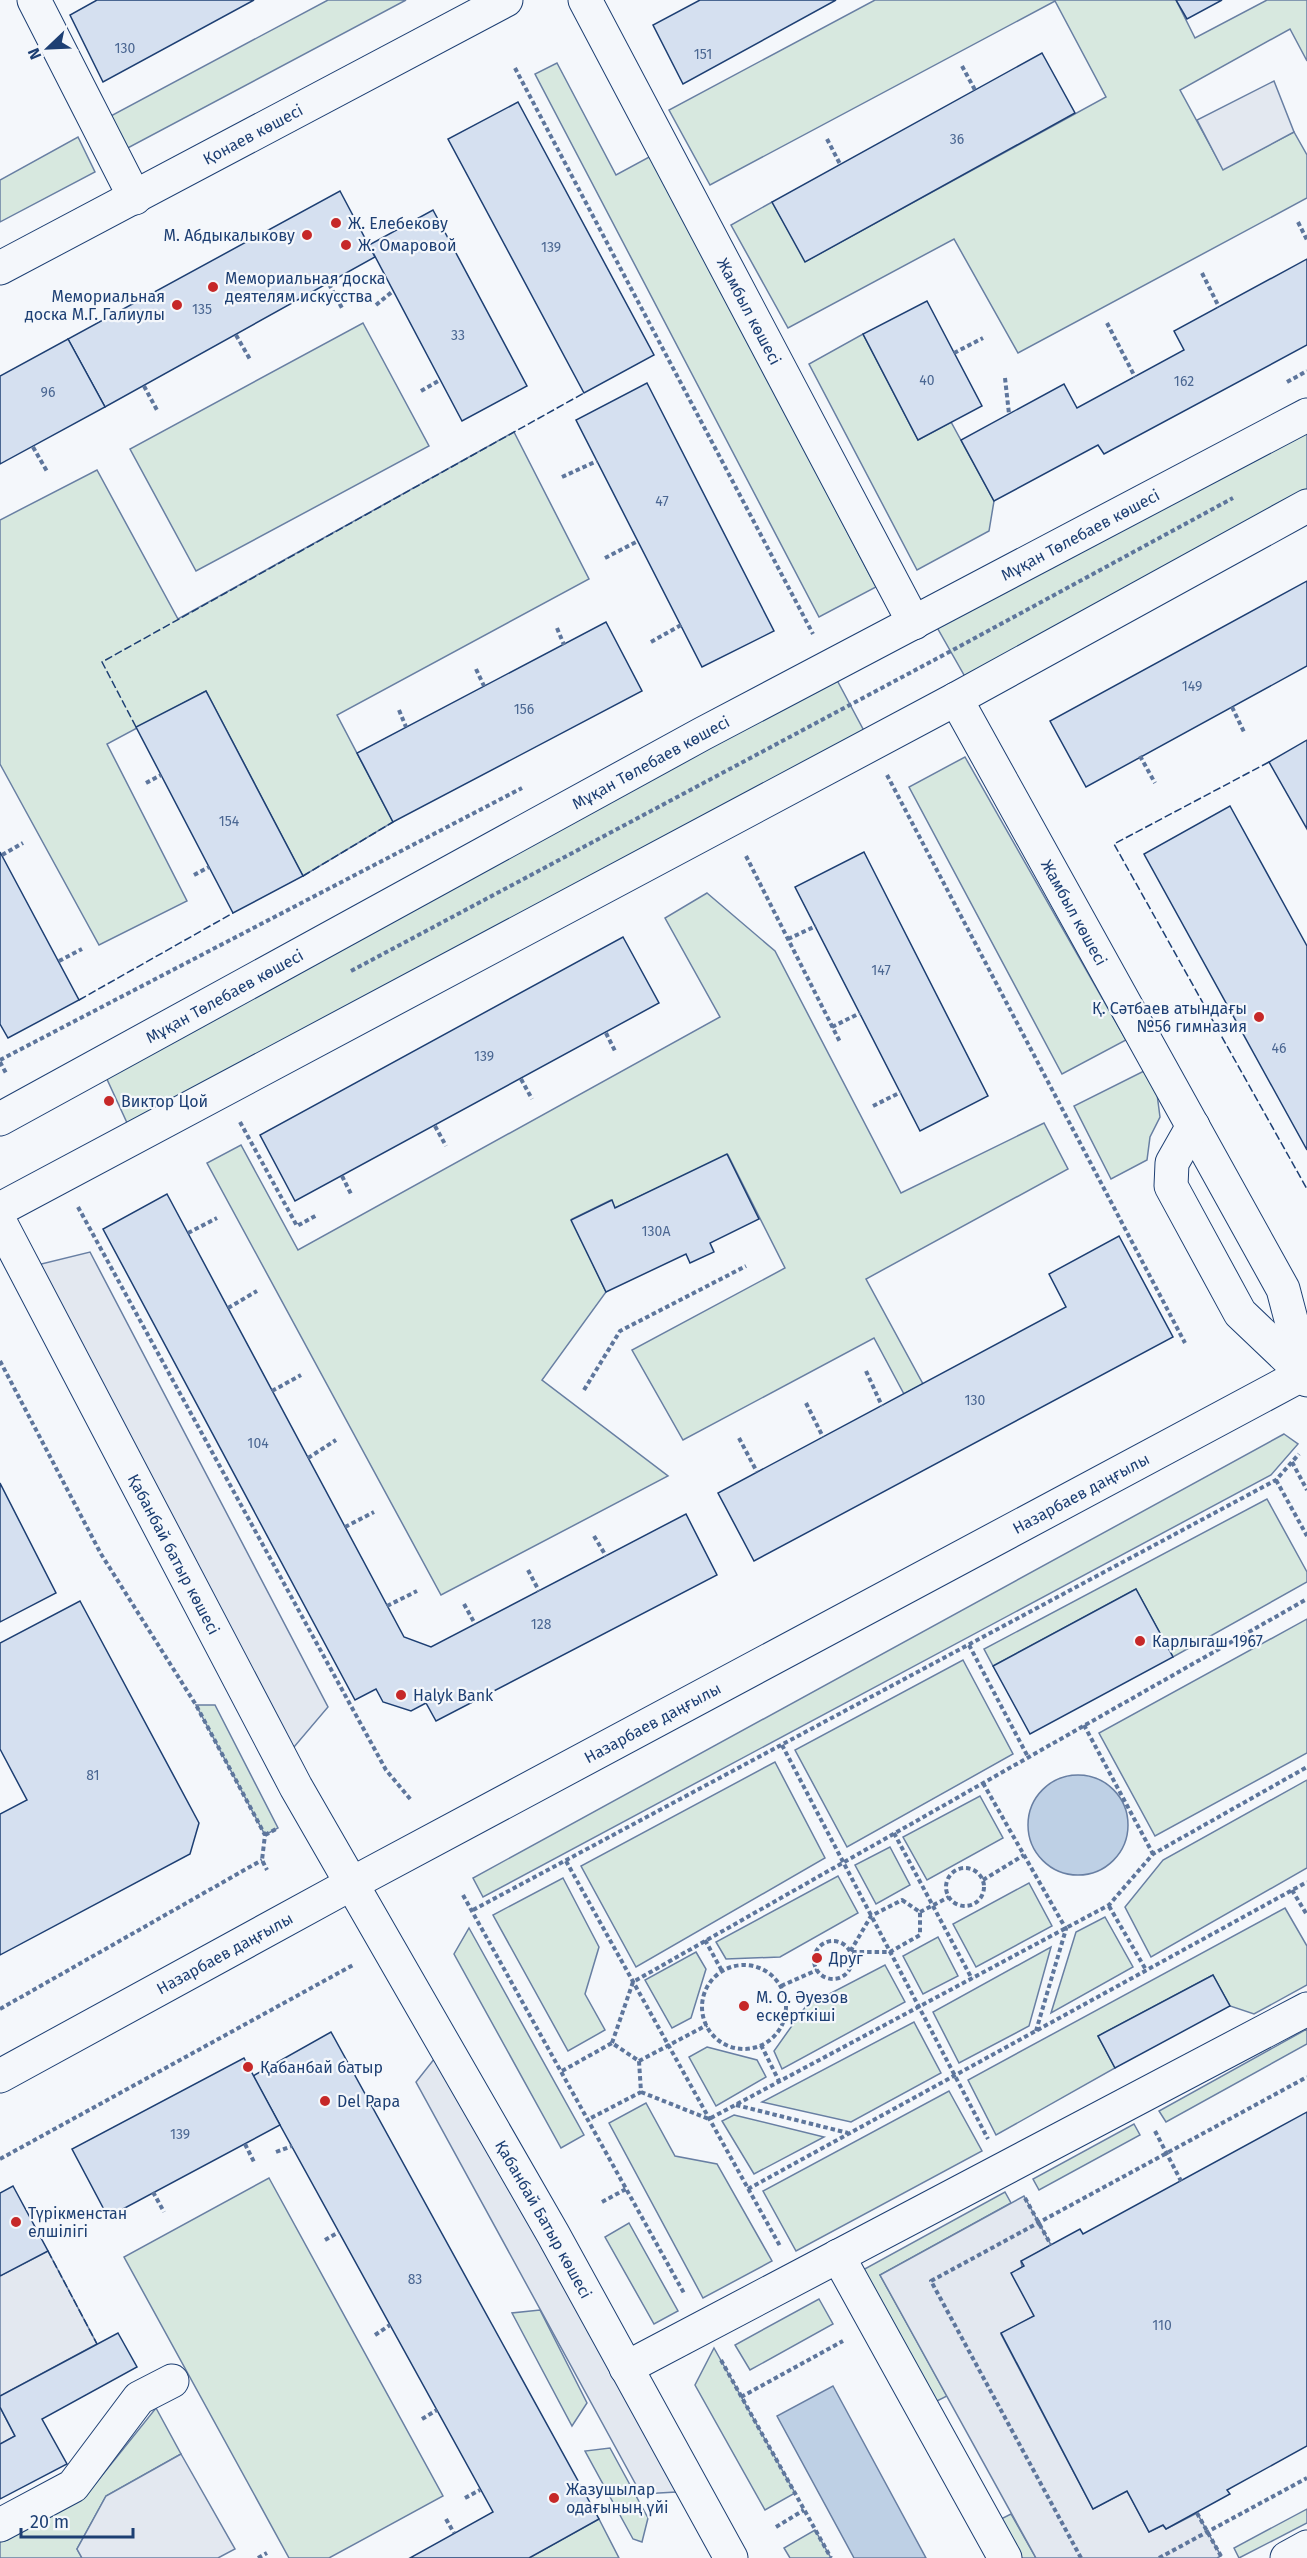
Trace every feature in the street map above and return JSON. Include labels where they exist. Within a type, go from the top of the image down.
[{"type":"street","points":[[34,0],[135,198]]},
{"type":"street","name":"Қонаев көшесі","points":[[0,268],[506,0]]},
{"type":"street","name":"Жамбыл көшесі","points":[[585,0],[915,623]]},
{"type":"street","name":"Мұқан Төлебаев көшесі","points":[[0,1119],[702,734],[1307,415]]},
{"type":"street","points":[[0,1209],[956,699],[1307,506]]},
{"type":"street","name":"Жамбыл көшесі","points":[[956,699],[1283,1289],[1306,1376]]},
{"type":"street","points":[[1193,1126],[1172,1163],[1171,1186],[1240,1313],[1306,1376]]},
{"type":"street","name":"Қабанбай батыр көшесі","points":[[0,1222],[235,1671],[351,1884]]},
{"type":"street","name":"Назарбаев даңғылы","points":[[0,2076],[351,1884],[1306,1376]]},
{"type":"street","name":"Қабанбай Батыр көшесі","points":[[351,1884],[446,2044],[731,2558]]},
{"type":"street","points":[[626,2368],[1307,2009]]},
{"type":"street","points":[[838,2256],[1005,2558]]},
{"type":"street","points":[[0,2525],[73,2486],[139,2398],[172,2381]]},
{"type":"street","points":[[1287,2558],[1307,2547]]},
{"type":"path","points":[[962,66],[975,90]]},
{"type":"path","points":[[515,68],[814,637],[824,632]]},
{"type":"path","points":[[826,139],[840,164]]},
{"type":"path","points":[[1298,222],[1307,240]]},
{"type":"path","points":[[1202,273],[1219,307]]},
{"type":"path","points":[[328,284],[343,310]]},
{"type":"path","points":[[376,305],[393,291]]},
{"type":"path","points":[[1107,323],[1135,377]]},
{"type":"path","points":[[236,335],[251,361]]},
{"type":"path","points":[[954,353],[983,338]]},
{"type":"path","points":[[1005,378],[1009,414]]},
{"type":"path","points":[[421,391],[440,380]]},
{"type":"path","points":[[144,386],[158,412]]},
{"type":"path","points":[[33,447],[48,473]]},
{"type":"path","points":[[562,477],[597,461]]},
{"type":"path","points":[[346,974],[1234,498]]},
{"type":"path","points":[[606,558],[638,541]]},
{"type":"path","points":[[651,642],[681,625]]},
{"type":"path","points":[[556,628],[564,645]]},
{"type":"path","points":[[946,643],[956,659]]},
{"type":"path","points":[[477,669],[484,686]]},
{"type":"path","points":[[846,697],[850,705]]},
{"type":"path","points":[[1232,706],[1245,734]]},
{"type":"path","points":[[399,710],[406,727]]},
{"type":"path","points":[[1140,756],[1155,783]]},
{"type":"path","points":[[882,766],[1185,1343]]},
{"type":"path","points":[[146,783],[161,775]]},
{"type":"path","points":[[10,1081],[0,1061],[525,786]]},
{"type":"path","points":[[2,855],[24,843]]},
{"type":"path","points":[[746,856],[840,1042]]},
{"type":"path","points":[[194,875],[209,867]]},
{"type":"path","points":[[788,939],[816,926]]},
{"type":"path","points":[[59,961],[82,949]]},
{"type":"path","points":[[832,1027],[860,1013]]},
{"type":"path","points":[[606,1033],[616,1053]]},
{"type":"path","points":[[521,1079],[532,1099]]},
{"type":"path","points":[[873,1106],[901,1092]]},
{"type":"path","points":[[240,1122],[297,1226],[317,1215]]},
{"type":"path","points":[[435,1126],[446,1146]]},
{"type":"path","points":[[342,1176],[352,1196]]},
{"type":"path","points":[[73,1198],[386,1770],[411,1800]]},
{"type":"path","points":[[188,1233],[218,1218]]},
{"type":"path","points":[[584,1390],[620,1331],[746,1266]]},
{"type":"path","points":[[228,1308],[257,1291]]},
{"type":"path","points":[[0,1361],[101,1554],[196,1705],[265,1835],[262,1860],[267,1870]]},
{"type":"path","points":[[866,1371],[882,1406]]},
{"type":"path","points":[[272,1391],[301,1375]]},
{"type":"path","points":[[806,1403],[823,1437]]},
{"type":"path","points":[[739,1438],[757,1472]]},
{"type":"path","points":[[308,1458],[336,1440]]},
{"type":"path","points":[[473,1910],[1276,1480],[1299,1454]]},
{"type":"path","points":[[1292,1462],[1307,1490]]},
{"type":"path","points":[[1276,1480],[1307,1536]]},
{"type":"path","points":[[345,1527],[375,1512]]},
{"type":"path","points":[[594,1536],[606,1556]]},
{"type":"path","points":[[528,1570],[538,1591]]},
{"type":"path","points":[[387,1606],[417,1591]]},
{"type":"path","points":[[562,2071],[612,2043],[633,1982],[1307,1599]]},
{"type":"path","points":[[464,1604],[475,1624]]},
{"type":"path","points":[[969,1645],[1028,1757]]},
{"type":"path","points":[[1084,1725],[1153,1854]]},
{"type":"path","points":[[782,1745],[990,2142],[1009,2166],[1051,2245]]},
{"type":"path","points":[[709,2119],[1109,1905],[1153,1854],[1307,1767]]},
{"type":"path","points":[[983,1783],[1066,1929],[1036,2031]]},
{"type":"path","points":[[265,1835],[278,1828]]},
{"type":"path","points":[[894,1833],[972,1978]]},
{"type":"path","points":[[983,1880],[1024,1856]]},
{"type":"path","points":[[0,2009],[262,1860]]},
{"type":"path","points":[[566,1861],[797,2277]]},
{"type":"path","points":[[969,1869],[983,1880],[984,1892],[981,1898],[971,1906],[959,1905],[949,1897],[947,1885],[957,1871],[969,1869]]},
{"type":"path","points":[[748,2188],[1307,1882]]},
{"type":"path","points":[[1292,1890],[1307,1916]]},
{"type":"path","points":[[463,1894],[831,2558]]},
{"type":"path","points":[[920,1912],[949,1897]]},
{"type":"path","points":[[920,1912],[902,1900],[871,1916],[850,1952],[851,1964],[845,1975],[839,1978],[827,1978],[818,1970],[815,1958],[825,1943],[830,1941],[842,1943],[850,1952],[890,1952],[920,1935],[920,1912]]},
{"type":"path","points":[[1109,1905],[1146,1970]]},
{"type":"path","points":[[705,1941],[722,1971]]},
{"type":"path","points":[[0,2159],[353,1965]]},
{"type":"path","points":[[734,1966],[754,1966],[772,1975],[781,1986],[786,1999],[786,2013],[782,2026],[773,2038],[761,2045],[747,2049],[733,2047],[720,2041],[707,2025],[702,2005],[705,1992],[711,1980],[722,1971],[734,1966]]},
{"type":"path","points":[[781,1986],[818,1970]]},
{"type":"path","points":[[639,2061],[707,2025]]},
{"type":"path","points":[[612,2043],[639,2061]]},
{"type":"path","points":[[761,2045],[779,2081]]},
{"type":"path","points":[[639,2061],[641,2092]]},
{"type":"path","points":[[1081,2558],[931,2281],[1307,2077]]},
{"type":"path","points":[[589,2119],[641,2092],[709,2119]]},
{"type":"path","points":[[1138,2098],[1181,2181]]},
{"type":"path","points":[[734,2105],[849,2133]]},
{"type":"path","points":[[245,2144],[255,2164]]},
{"type":"path","points":[[276,2152],[292,2145]]},
{"type":"path","points":[[602,2202],[626,2189]]},
{"type":"path","points":[[153,2192],[164,2212]]},
{"type":"path","points":[[325,2240],[339,2232]]},
{"type":"path","points":[[375,2335],[390,2325]]},
{"type":"path","points":[[741,2397],[850,2338]]},
{"type":"path","points":[[422,2419],[437,2410]]},
{"type":"path","points":[[1158,2558],[1307,2478]]},
{"type":"path","points":[[465,2498],[480,2490]]},
{"type":"path","points":[[776,2527],[804,2510]]},
{"type":"path","points":[[1197,2513],[1222,2558]]},
{"type":"path","points":[[446,2519],[454,2533]]},
{"type":"path","points":[[258,2558],[267,2553]]},
{"type":"shaded area","points":[[328,0],[406,0],[124,150],[107,118]]},
{"type":"shaded area","points":[[875,0],[1176,0],[1195,38],[1267,0],[1307,0],[1307,61],[1290,29],[1180,90],[1223,169],[1294,132],[1307,155],[1307,198],[1018,353],[954,239],[788,328],[731,225],[772,202],[806,261],[1106,97],[1055,1],[710,185],[669,110]]},
{"type":"shaded area","points":[[557,63],[616,175],[651,156],[876,587],[819,617],[535,74]]},
{"type":"shaded area","points":[[1274,81],[1294,132],[1223,170],[1197,120]]},
{"type":"shaded area","points":[[78,137],[95,172],[0,222],[0,180]]},
{"type":"shaded area","points":[[363,323],[429,446],[196,571],[130,449]]},
{"type":"shaded area","points":[[863,334],[918,440],[951,422],[994,501],[989,531],[917,570],[809,364]]},
{"type":"shaded area","points":[[1307,415],[1307,506],[972,689],[930,615]]},
{"type":"shaded area","points":[[514,432],[589,579],[337,715],[393,822],[303,876],[206,691],[107,744],[187,901],[99,945],[0,764],[0,520],[97,470],[178,619]]},
{"type":"shaded area","points":[[830,667],[871,744],[134,1138],[100,1064]]},
{"type":"shaded area","points":[[965,757],[1126,1040],[1062,1074],[909,787]]},
{"type":"shaded area","points":[[707,893],[775,951],[901,1193],[1044,1123],[1068,1169],[866,1279],[923,1384],[904,1394],[874,1338],[683,1440],[632,1350],[785,1268],[728,1155],[615,1208],[611,1200],[572,1219],[606,1292],[542,1380],[668,1476],[441,1595],[207,1163],[241,1145],[298,1250],[720,1017],[665,918]]},
{"type":"shaded area","points":[[1144,1071],[1157,1094],[1160,1117],[1150,1137],[1147,1160],[1111,1179],[1074,1106]]},
{"type":"shaded area","points":[[90,1252],[328,1707],[283,1760],[25,1268]]},
{"type":"shaded area","points":[[1284,1434],[1298,1444],[1271,1475],[483,1897],[473,1878]]},
{"type":"shaded area","points":[[1267,1499],[1307,1572],[1307,1582],[1173,1657],[1136,1589],[993,1666],[984,1649]]},
{"type":"shaded area","points":[[1307,1619],[1307,1753],[1155,1836],[1099,1733]]},
{"type":"shaded area","points":[[963,1660],[1013,1754],[847,1847],[795,1750]]},
{"type":"shaded area","points":[[196,1705],[215,1705],[278,1828],[265,1835]]},
{"type":"shaded area","points":[[775,1762],[825,1858],[636,1967],[581,1866]]},
{"type":"shaded area","points":[[1307,1780],[1307,1868],[1151,1957],[1125,1907],[1163,1860]]},
{"type":"shaded area","points":[[980,1796],[1003,1838],[927,1880],[903,1837]]},
{"type":"shaded area","points":[[890,1847],[910,1885],[876,1904],[855,1865]]},
{"type":"shaded area","points":[[838,1876],[858,1913],[780,1957],[726,1959],[716,1942]]},
{"type":"shaded area","points":[[563,1878],[599,1947],[585,1994],[605,2030],[568,2051],[493,1915]]},
{"type":"shaded area","points":[[1029,1883],[1052,1926],[976,1967],[953,1924]]},
{"type":"shaded area","points":[[1285,1908],[1307,1946],[1307,1985],[1254,2014],[1230,2006],[1213,1975],[1098,2036],[1115,2068],[996,2135],[968,2080]]},
{"type":"shaded area","points":[[1105,1917],[1133,1967],[1051,2013],[1076,1932]]},
{"type":"shaded area","points":[[469,1928],[584,2135],[561,2148],[454,1954]]},
{"type":"shaded area","points":[[938,1937],[958,1976],[923,1994],[903,1956]]},
{"type":"shaded area","points":[[1051,1947],[1029,2026],[959,2063],[933,2012]]},
{"type":"shaded area","points":[[696,1952],[706,1969],[691,2018],[672,2028],[645,1980]]},
{"type":"shaded area","points":[[885,1965],[905,2002],[782,2069],[774,2051],[806,2006]]},
{"type":"shaded area","points":[[914,2022],[941,2073],[851,2122],[762,2102]]},
{"type":"shaded area","points":[[1307,2029],[1307,2044],[1166,2122],[1159,2111]]},
{"type":"shaded area","points":[[446,2044],[694,2491],[641,2494],[416,2082]]},
{"type":"shaded area","points":[[707,2047],[757,2060],[766,2077],[716,2106],[689,2057]]},
{"type":"shaded area","points":[[949,2091],[982,2151],[796,2251],[763,2191]]},
{"type":"shaded area","points":[[646,2103],[675,2156],[717,2164],[772,2261],[703,2298],[609,2123]]},
{"type":"shaded area","points":[[734,2115],[824,2137],[754,2174],[722,2121]]},
{"type":"shaded area","points":[[1134,2124],[1140,2135],[1039,2190],[1033,2179]]},
{"type":"shaded area","points":[[269,2178],[443,2496],[329,2558],[289,2558],[124,2257]]},
{"type":"shaded area","points":[[1005,2192],[1011,2203],[880,2275],[947,2396],[933,2403],[861,2271]]},
{"type":"shaded area","points":[[1024,2196],[1051,2245],[1021,2262],[1034,2316],[1001,2334],[1093,2509],[1127,2491],[1149,2532],[1163,2525],[1166,2529],[1197,2513],[1221,2556],[1217,2558],[1036,2558],[880,2275]]},
{"type":"shaded area","points":[[629,2223],[678,2311],[654,2324],[605,2237]]},
{"type":"shaded area","points":[[48,2251],[97,2344],[0,2396],[0,2276]]},
{"type":"shaded area","points":[[819,2299],[833,2324],[750,2370],[735,2345]]},
{"type":"shaded area","points":[[540,2310],[587,2403],[572,2426],[512,2313]]},
{"type":"shaded area","points":[[714,2348],[795,2493],[765,2510],[695,2385]]},
{"type":"shaded area","points":[[0,2407],[15,2436],[0,2444]]},
{"type":"shaded area","points":[[156,2408],[181,2454],[106,2496],[77,2549],[82,2558],[0,2558],[0,2541],[88,2493]]},
{"type":"shaded area","points":[[610,2448],[648,2518],[642,2542],[633,2539],[585,2451]]},
{"type":"shaded area","points":[[181,2454],[235,2549],[218,2558],[82,2558],[77,2549],[106,2496]]},
{"type":"shaded area","points":[[1307,2509],[1307,2523],[1239,2558],[1234,2548]]},
{"type":"shaded area","points":[[1011,2514],[1036,2558],[1018,2558],[997,2521]]},
{"type":"shaded area","points":[[599,2519],[619,2558],[529,2558]]},
{"type":"shaded area","points":[[815,2530],[831,2558],[790,2558],[784,2548]]},
{"type":"water","points":[[1078,1775],[1097,1778],[1114,1789],[1125,1806],[1128,1825],[1125,1844],[1114,1861],[1097,1872],[1078,1875],[1059,1872],[1042,1861],[1031,1844],[1028,1825],[1031,1806],[1042,1789],[1059,1778]]},
{"type":"water","points":[[833,2386],[926,2558],[854,2558],[777,2416]]},
{"type":"building","points":[[97,0],[254,0],[103,82],[70,15]]},
{"type":"building","points":[[700,0],[836,0],[683,84],[653,25]]},
{"type":"building","points":[[1176,0],[1222,0],[1187,19]]},
{"type":"building","points":[[1042,53],[1075,113],[805,262],[772,202]]},
{"type":"building","points":[[518,102],[654,355],[584,393],[448,139]]},
{"type":"building","points":[[340,191],[375,257],[105,407],[68,339]]},
{"type":"building","points":[[433,210],[527,386],[462,421],[369,245]]},
{"type":"building","points":[[1307,259],[1307,345],[1104,454],[1098,445],[994,501],[961,440],[1064,384],[1077,408],[1184,350],[1174,331]]},
{"type":"building","points":[[927,301],[982,406],[918,440],[863,334]]},
{"type":"building","points":[[68,339],[105,407],[0,464],[0,376]]},
{"type":"building","points":[[647,383],[774,631],[702,667],[576,420]]},
{"type":"building","points":[[1307,581],[1307,666],[1086,787],[1050,721]]},
{"type":"building","points":[[606,622],[642,691],[393,822],[357,753]]},
{"type":"building","points":[[206,691],[303,876],[233,913],[136,727]]},
{"type":"building","points":[[1307,740],[1307,829],[1269,762]]},
{"type":"building","points":[[1230,806],[1307,946],[1307,1150],[1144,854]]},
{"type":"building","points":[[0,852],[79,1000],[8,1038],[0,1024]]},
{"type":"building","points":[[864,852],[988,1096],[920,1131],[795,887]]},
{"type":"building","points":[[623,937],[659,1003],[295,1201],[260,1135]]},
{"type":"building","points":[[727,1154],[759,1219],[710,1243],[714,1252],[690,1263],[686,1254],[606,1292],[571,1220],[612,1200],[615,1208]]},
{"type":"building","points":[[167,1194],[404,1637],[431,1647],[686,1514],[717,1575],[436,1721],[426,1703],[411,1711],[383,1702],[376,1689],[355,1700],[103,1229]]},
{"type":"building","points":[[1119,1236],[1173,1337],[754,1561],[718,1493],[1066,1307],[1049,1274]]},
{"type":"building","points":[[0,1483],[56,1593],[0,1622]]},
{"type":"building","points":[[1136,1589],[1173,1657],[1030,1734],[993,1666]]},
{"type":"building","points":[[80,1601],[199,1823],[190,1854],[0,1955],[0,1814],[27,1800],[0,1749],[0,1643]]},
{"type":"building","points":[[1213,1975],[1230,2006],[1115,2068],[1098,2036]]},
{"type":"building","points":[[331,2032],[599,2519],[529,2558],[410,2558],[493,2512],[253,2076]]},
{"type":"building","points":[[244,2058],[280,2125],[108,2217],[72,2149]]},
{"type":"building","points":[[1307,2112],[1307,2446],[1227,2490],[1230,2494],[1166,2529],[1163,2525],[1149,2532],[1127,2491],[1093,2509],[1001,2333],[1034,2316],[1011,2273],[1024,2266],[1021,2261],[1080,2229],[1083,2234]]},
{"type":"building","name":"Түрікменстан елшілігі","points":[[13,2186],[48,2251],[0,2276],[0,2193]]},
{"type":"building","points":[[118,2333],[137,2367],[42,2419],[67,2464],[0,2499],[0,2444],[15,2436],[0,2407],[0,2396]]},
{"type":"fence","points":[[136,727],[102,662],[584,393]]},
{"type":"fence","points":[[1269,762],[1114,844],[1307,1189]]},
{"type":"fence","points":[[303,876],[393,822]]},
{"type":"fence","points":[[79,1000],[233,913]]},
{"type":"fence","points":[[48,2251],[97,2344]]},
{"type":"place","name":"Ж. Елебекову","points":[[336,223]]},
{"type":"place","name":"М. Абдыкалыкову","points":[[307,235]]},
{"type":"place","name":"Ж. Омаровой","points":[[346,245]]},
{"type":"place","name":"Мемориальная доска деятелям искусства","points":[[213,287]]},
{"type":"place","name":"Мемориальная доска М.Г. Галиулы","points":[[177,305]]},
{"type":"place","name":"Қ. Сәтбаев атындағы №56 гимназия","points":[[1259,1017]]},
{"type":"place","name":"Виктор Цой","points":[[109,1101]]},
{"type":"place","name":"Карлыгаш 1967","points":[[1140,1641]]},
{"type":"place","name":"Halyk Bank","points":[[401,1695]]},
{"type":"place","name":"Друг","points":[[817,1958]]},
{"type":"place","name":"М. О. Әуезов ескерткіші","points":[[744,2006]]},
{"type":"place","name":"Қабанбай батыр","points":[[248,2067]]},
{"type":"place","name":"Del Papa","points":[[325,2101]]},
{"type":"place","name":"Түрікменстан елшілігі","points":[[16,2222]]},
{"type":"place","name":"Жазушылар одағының үйі","points":[[554,2498]]}]
